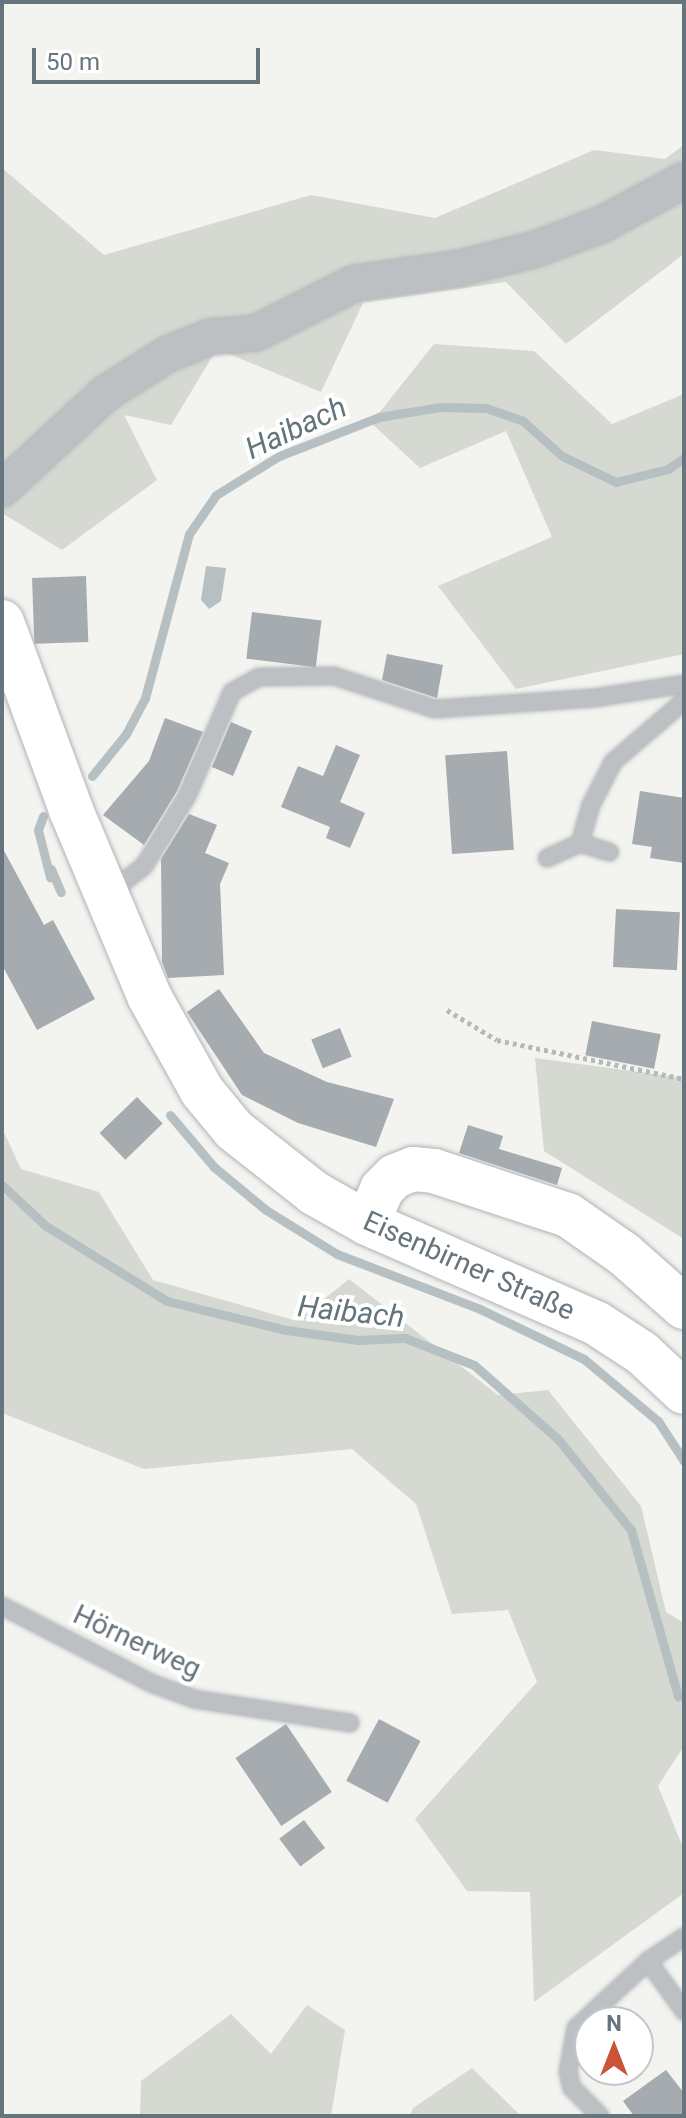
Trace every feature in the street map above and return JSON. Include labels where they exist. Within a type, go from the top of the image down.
[{"type":"main road","name":"Eisenbirner Straße","points":[[2,622],[71,810],[149,996],[202,1091],[234,1130],[275,1164],[367,1223],[435,1257],[558,1303],[642,1353],[684,1392]]},
{"type":"main road","points":[[367,1223],[382,1189],[395,1176],[413,1169],[434,1171],[568,1215],[624,1254],[684,1307]]},
{"type":"street","points":[[2,489],[106,393],[166,355],[210,337],[256,333],[355,283],[460,268],[536,249],[603,224],[684,180]]},
{"type":"lane","points":[[105,896],[144,866],[187,796],[232,692],[259,677],[334,676],[435,709],[594,698],[684,684]]},
{"type":"lane","points":[[580,843],[590,807],[613,762],[684,701]]},
{"type":"lane","points":[[547,858],[580,843],[610,852]]},
{"type":"lane","name":"Hörnerweg","points":[[2,1606],[151,1683],[194,1699],[350,1723]]},
{"type":"lane","points":[[600,2116],[572,2088],[570,2045],[591,2010],[648,1961],[684,1937]]},
{"type":"lane","points":[[648,1961],[684,2011]]},
{"type":"path","points":[[447,1010],[497,1040],[684,1079]]},
{"type":"shaded area","points":[[684,145],[684,254],[566,344],[506,282],[363,303],[321,392],[217,349],[171,425],[124,415],[157,480],[62,550],[2,513],[2,168],[104,255],[311,195],[435,218],[594,150],[665,159]]},
{"type":"shaded area","points":[[434,344],[534,351],[612,424],[684,394],[684,654],[516,689],[438,586],[552,537],[506,431],[420,468],[371,423]]},
{"type":"shaded area","points":[[206,566],[226,568],[221,601],[209,609],[201,600]]},
{"type":"shaded area","points":[[535,1058],[684,1078],[684,1239],[544,1151]]},
{"type":"shaded area","points":[[2,1128],[21,1169],[99,1192],[153,1280],[297,1321],[349,1279],[498,1395],[548,1390],[641,1506],[666,1612],[684,1623],[684,1746],[658,1786],[684,1850],[684,1893],[534,2002],[530,1892],[467,1891],[415,1819],[537,1682],[508,1610],[452,1614],[416,1504],[352,1449],[144,1469],[2,1413]]},
{"type":"shaded area","points":[[307,2005],[345,2030],[331,2116],[140,2116],[141,2081],[231,2014],[271,2054]]},
{"type":"shaded area","points":[[472,2068],[521,2116],[410,2116],[413,2108]]},
{"type":"building","points":[[86,576],[88,642],[34,644],[32,578]]},
{"type":"building","points":[[252,612],[321,621],[316,667],[246,659]]},
{"type":"building","points":[[387,654],[443,665],[437,698],[382,680]]},
{"type":"building","points":[[165,718],[203,732],[177,791],[144,845],[103,815],[149,761]]},
{"type":"building","points":[[231,722],[252,731],[233,776],[212,767]]},
{"type":"building","points":[[336,745],[360,755],[340,802],[365,813],[350,848],[326,838],[330,827],[281,807],[298,766],[323,776]]},
{"type":"building","points":[[507,751],[514,850],[452,854],[445,755]]},
{"type":"building","points":[[640,791],[684,798],[684,863],[650,858],[652,847],[632,844]]},
{"type":"building","points":[[189,814],[217,825],[205,853],[229,863],[220,884],[224,975],[168,978],[162,962],[161,859]]},
{"type":"building","points":[[2,847],[44,925],[53,920],[95,999],[37,1030],[2,965]]},
{"type":"building","points":[[616,909],[680,912],[677,970],[613,967]]},
{"type":"building","points":[[219,989],[264,1053],[327,1082],[394,1099],[376,1147],[298,1123],[242,1095],[187,1012]]},
{"type":"building","points":[[592,1021],[661,1034],[654,1069],[585,1055]]},
{"type":"building","points":[[340,1028],[352,1057],[323,1068],[311,1040]]},
{"type":"building","points":[[137,1097],[163,1124],[125,1160],[100,1133]]},
{"type":"building","points":[[468,1125],[503,1136],[499,1149],[562,1168],[557,1185],[459,1153]]},
{"type":"building","points":[[379,1719],[420,1741],[388,1803],[346,1781]]},
{"type":"building","points":[[286,1724],[332,1792],[281,1826],[235,1758]]},
{"type":"building","points":[[304,1820],[325,1848],[300,1867],[279,1839]]},
{"type":"building","points":[[666,2070],[684,2093],[684,2116],[634,2116],[623,2101],[644,2086],[654,2086],[654,2079]]},
{"type":"waterway","name":"Haibach","points":[[92,776],[126,734],[145,698],[189,534],[216,495],[279,456],[379,417],[441,407],[486,408],[523,421],[562,456],[616,482],[668,469],[684,458]]},
{"type":"waterway","name":"Haibach","points":[[43,816],[38,830],[50,877]]},
{"type":"waterway","points":[[51,869],[61,892]]},
{"type":"waterway","points":[[170,1115],[214,1167],[266,1210],[337,1254],[480,1309],[584,1359],[658,1421],[684,1461]]},
{"type":"waterway","name":"Haibach","points":[[2,1185],[46,1226],[167,1301],[286,1330],[358,1340],[405,1338],[474,1365],[558,1439],[631,1530],[678,1696]]}]
